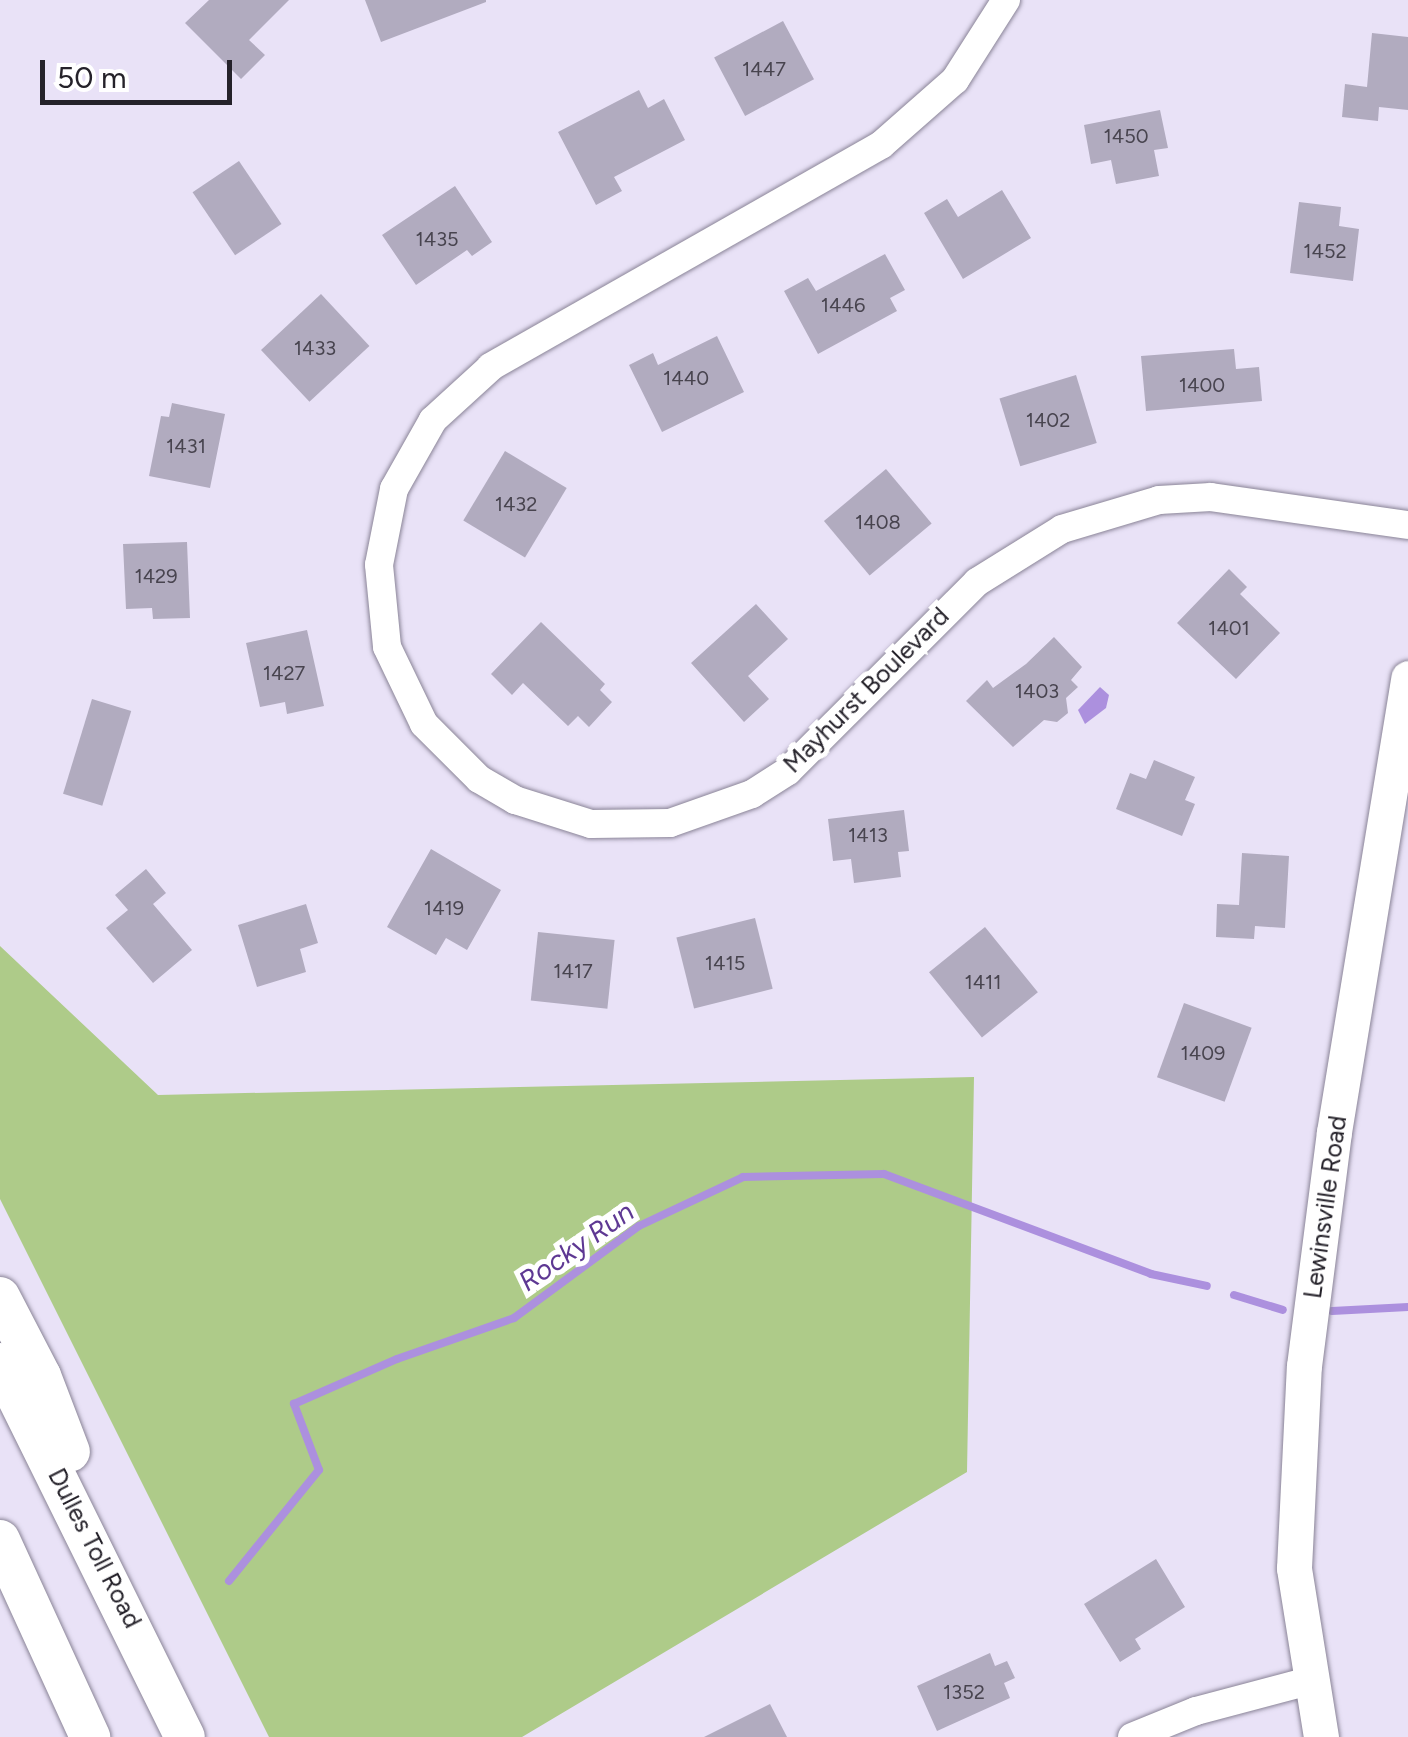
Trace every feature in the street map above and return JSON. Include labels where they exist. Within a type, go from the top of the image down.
[{"type":"highway","points":[[0,1298],[56,1410],[123,1602]]},
{"type":"highway","name":"Dulles Toll Road","points":[[0,1363],[123,1602],[185,1737]]},
{"type":"highway","points":[[0,1540],[90,1737]]},
{"type":"main road","name":"Lewinsville Road","points":[[1322,1737],[1294,1568],[1304,1366],[1334,1132],[1408,678]]},
{"type":"street","name":"Mayhurst Boulevard","points":[[1006,0],[955,80],[882,145],[491,367],[433,420],[394,488],[378,566],[387,647],[424,724],[480,778],[515,800],[591,824],[670,823],[752,794],[788,771],[977,582],[1062,529],[1142,504],[1212,497],[1408,525]]},
{"type":"street","points":[[1132,1737],[1196,1711],[1310,1681]]},
{"type":"green space","points":[[0,946],[158,1095],[974,1077],[967,1472],[522,1737],[269,1737],[0,1199]]},
{"type":"shaded area","points":[[1100,687],[1109,695],[1106,708],[1085,724],[1078,710]]},
{"type":"building","points":[[209,0],[289,0],[249,40],[265,55],[241,79],[185,23]]},
{"type":"building","points":[[365,0],[486,0],[486,2],[381,42]]},
{"type":"building","points":[[783,21],[814,79],[745,116],[714,58]]},
{"type":"building","points":[[1372,33],[1408,37],[1408,110],[1379,107],[1378,121],[1342,117],[1345,84],[1367,87]]},
{"type":"building","points":[[639,90],[648,108],[664,99],[685,140],[614,177],[622,191],[596,205],[558,132]]},
{"type":"building","points":[[1160,110],[1168,148],[1154,150],[1159,176],[1116,184],[1111,160],[1091,164],[1084,125]]},
{"type":"building","points":[[239,161],[281,224],[235,255],[193,192]]},
{"type":"building","points":[[455,186],[492,242],[472,256],[467,250],[416,285],[382,235]]},
{"type":"building","points":[[1002,190],[1031,238],[963,279],[924,213],[947,199],[958,217]]},
{"type":"building","points":[[1299,202],[1341,207],[1339,226],[1359,229],[1353,281],[1290,273]]},
{"type":"building","points":[[885,254],[905,290],[890,298],[897,311],[818,354],[784,291],[808,278],[816,291]]},
{"type":"building","points":[[321,294],[369,346],[309,402],[261,350]]},
{"type":"building","points":[[717,336],[744,392],[662,432],[629,365],[653,353],[658,365]]},
{"type":"building","points":[[1234,349],[1236,369],[1259,367],[1262,401],[1146,411],[1141,356]]},
{"type":"building","points":[[1076,375],[1097,443],[1020,466],[999,398]]},
{"type":"building","points":[[172,403],[225,414],[210,488],[149,476],[161,416],[169,417]]},
{"type":"building","points":[[505,451],[567,488],[525,558],[463,520]]},
{"type":"building","points":[[886,469],[932,523],[870,575],[824,521]]},
{"type":"building","points":[[187,542],[190,618],[153,619],[152,608],[126,609],[123,544]]},
{"type":"building","points":[[1229,569],[1247,587],[1240,594],[1280,633],[1236,679],[1177,623]]},
{"type":"building","points":[[756,604],[788,639],[748,676],[769,699],[744,722],[691,663]]},
{"type":"building","points":[[541,622],[605,684],[600,690],[612,702],[589,727],[578,716],[568,726],[523,683],[512,695],[491,674]]},
{"type":"building","points":[[307,630],[324,706],[287,714],[285,702],[260,707],[246,643]]},
{"type":"building","points":[[1054,637],[1082,667],[1071,680],[1078,687],[1066,698],[1068,713],[1057,722],[1044,720],[1013,747],[966,701],[987,680],[993,688],[1026,664]]},
{"type":"building","points":[[92,699],[131,711],[102,806],[63,794]]},
{"type":"building","points":[[1154,760],[1195,777],[1185,800],[1195,804],[1182,836],[1116,809],[1130,773],[1146,779]]},
{"type":"building","points":[[904,810],[909,851],[898,852],[901,877],[854,883],[851,859],[833,861],[828,819]]},
{"type":"building","points":[[431,849],[501,890],[467,950],[446,938],[436,955],[387,927]]},
{"type":"building","points":[[1242,853],[1289,856],[1285,928],[1255,926],[1254,939],[1216,937],[1217,904],[1239,905]]},
{"type":"building","points":[[146,869],[166,893],[153,904],[192,950],[153,983],[106,928],[128,910],[115,895]]},
{"type":"building","points":[[306,904],[318,943],[300,949],[306,972],[257,987],[238,925]]},
{"type":"building","points":[[755,918],[773,989],[694,1008],[676,938]]},
{"type":"building","points":[[985,927],[1038,992],[982,1038],[929,972]]},
{"type":"building","points":[[538,932],[615,940],[607,1009],[531,1001]]},
{"type":"building","points":[[1184,1003],[1252,1028],[1225,1102],[1157,1077]]},
{"type":"building","points":[[1156,1559],[1185,1607],[1135,1639],[1141,1649],[1120,1662],[1084,1604]]},
{"type":"building","points":[[990,1653],[995,1666],[1007,1661],[1015,1678],[1004,1683],[1010,1698],[937,1731],[917,1686]]},
{"type":"building","points":[[770,1704],[787,1737],[704,1737]]},
{"type":"waterway","name":"Rocky Run","points":[[229,1581],[319,1470],[294,1404],[397,1359],[514,1318],[639,1226],[743,1177],[884,1174],[1151,1274],[1207,1286]]},
{"type":"waterway","name":"Rocky Run","points":[[1234,1295],[1283,1310]]},
{"type":"waterway","name":"Rocky Run","points":[[1332,1311],[1408,1307]]}]
